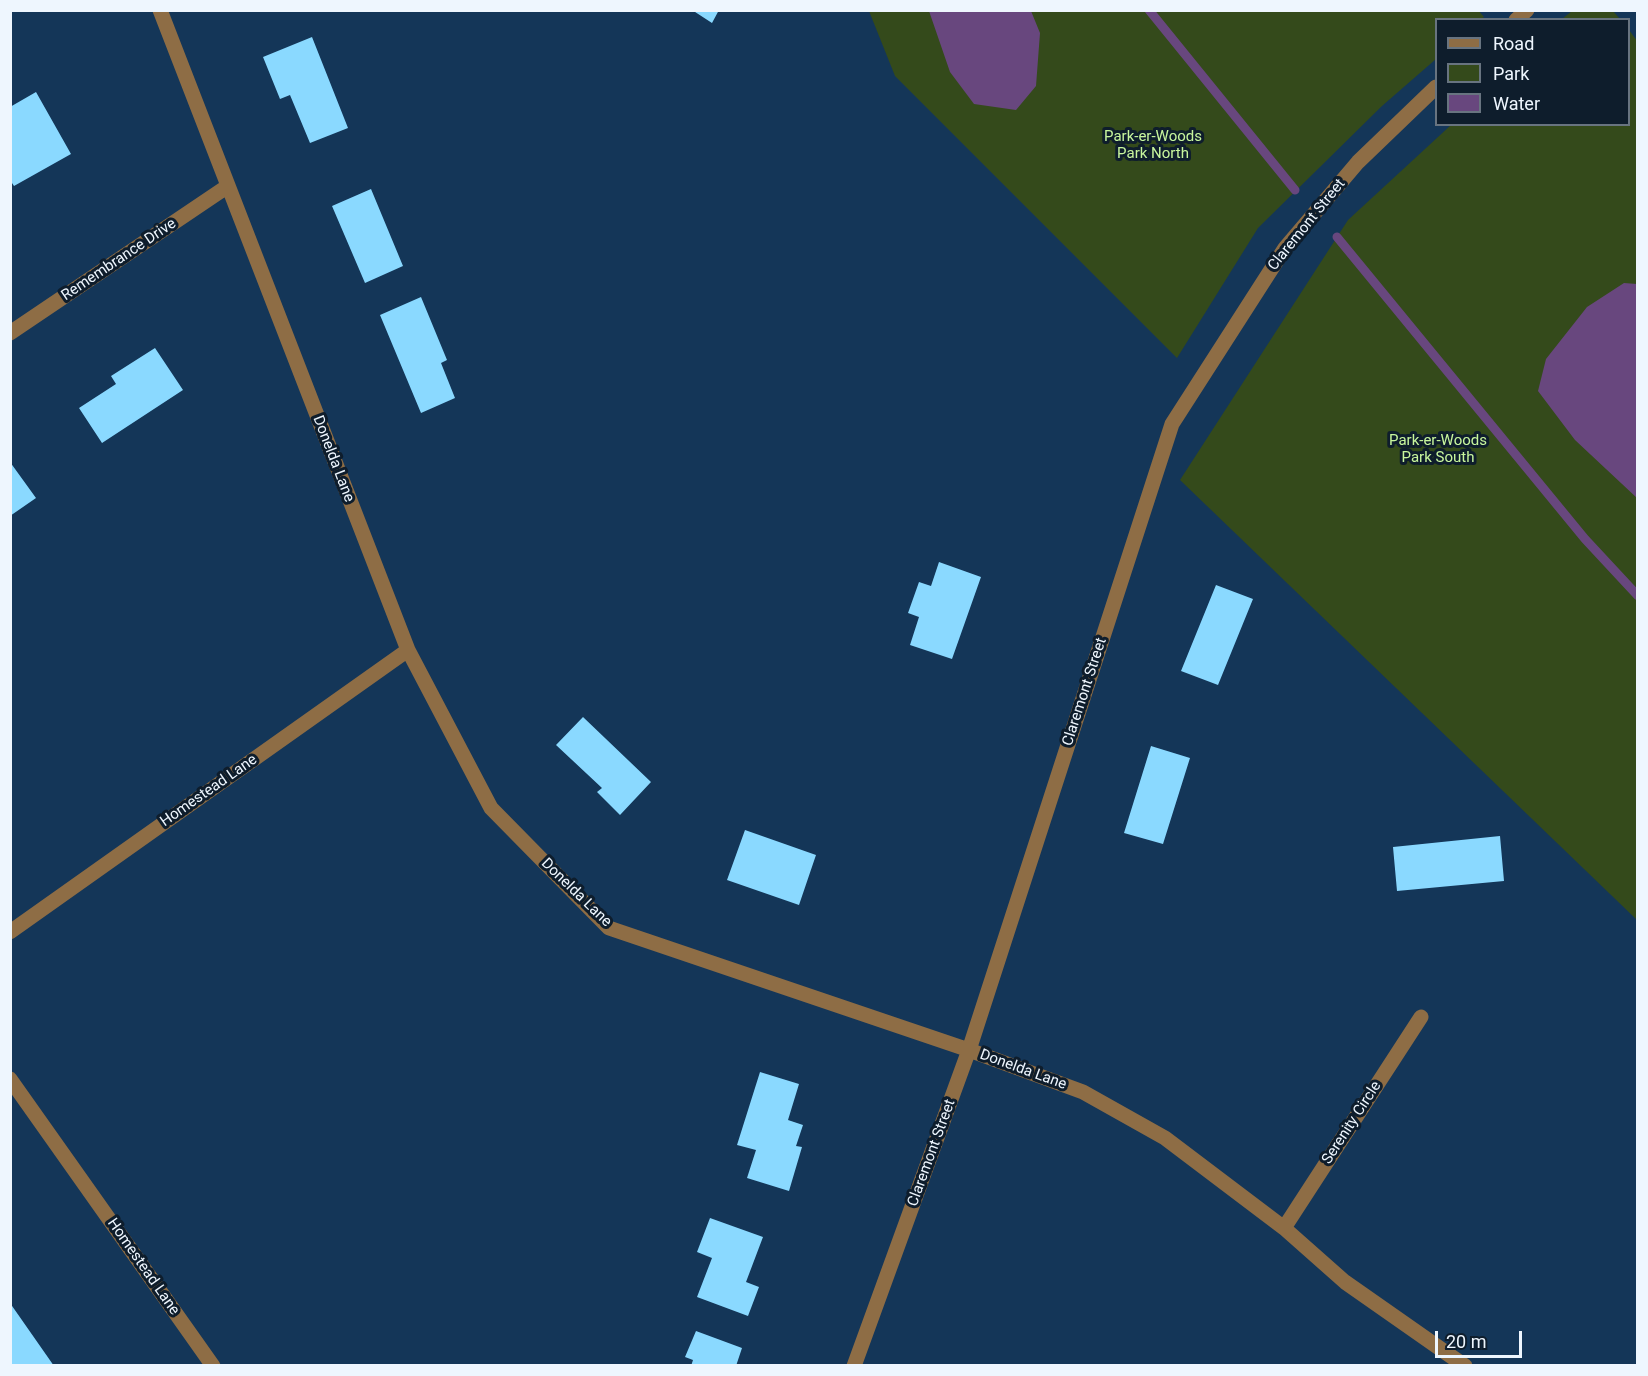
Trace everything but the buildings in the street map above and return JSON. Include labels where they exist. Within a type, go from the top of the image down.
[{"type":"street","name":"Donelda Lane","points":[[160,10],[408,650],[491,808],[609,928],[969,1050],[1083,1092],[1165,1138],[1284,1228],[1345,1282],[1465,1365]]},
{"type":"street","name":"Claremont Street","points":[[854,1365],[969,1050],[1172,424],[1284,248],[1358,162],[1435,89]]},
{"type":"street","name":"Remembrance Drive","points":[[10,333],[228,186]]},
{"type":"street","name":"Homestead Lane","points":[[10,932],[408,650]]},
{"type":"street","name":"Serenity Circle","points":[[1284,1228],[1421,1017]]},
{"type":"street","name":"Homestead Lane","points":[[10,1079],[213,1365]]},
{"type":"green space","name":"Park-er-Woods Park North","points":[[1478,10],[1484,17],[1435,18],[1435,60],[1382,106],[1258,228],[1177,358],[895,76],[869,11]]},
{"type":"green space","points":[[1572,11],[1613,11],[1619,18],[1563,18]]},
{"type":"green space","name":"Park-er-Woods Park South","points":[[1630,31],[1638,42],[1637,920],[1180,480],[1348,220],[1450,126],[1630,126]]},
{"type":"water","points":[[929,11],[1031,11],[1040,33],[1036,86],[1016,110],[974,104],[950,72]]},
{"type":"water","points":[[1624,283],[1637,284],[1637,498],[1575,440],[1538,391],[1546,359],[1587,307]]},
{"type":"waterway","points":[[1149,10],[1295,190]]},
{"type":"waterway","points":[[1337,237],[1585,539],[1638,596]]}]
